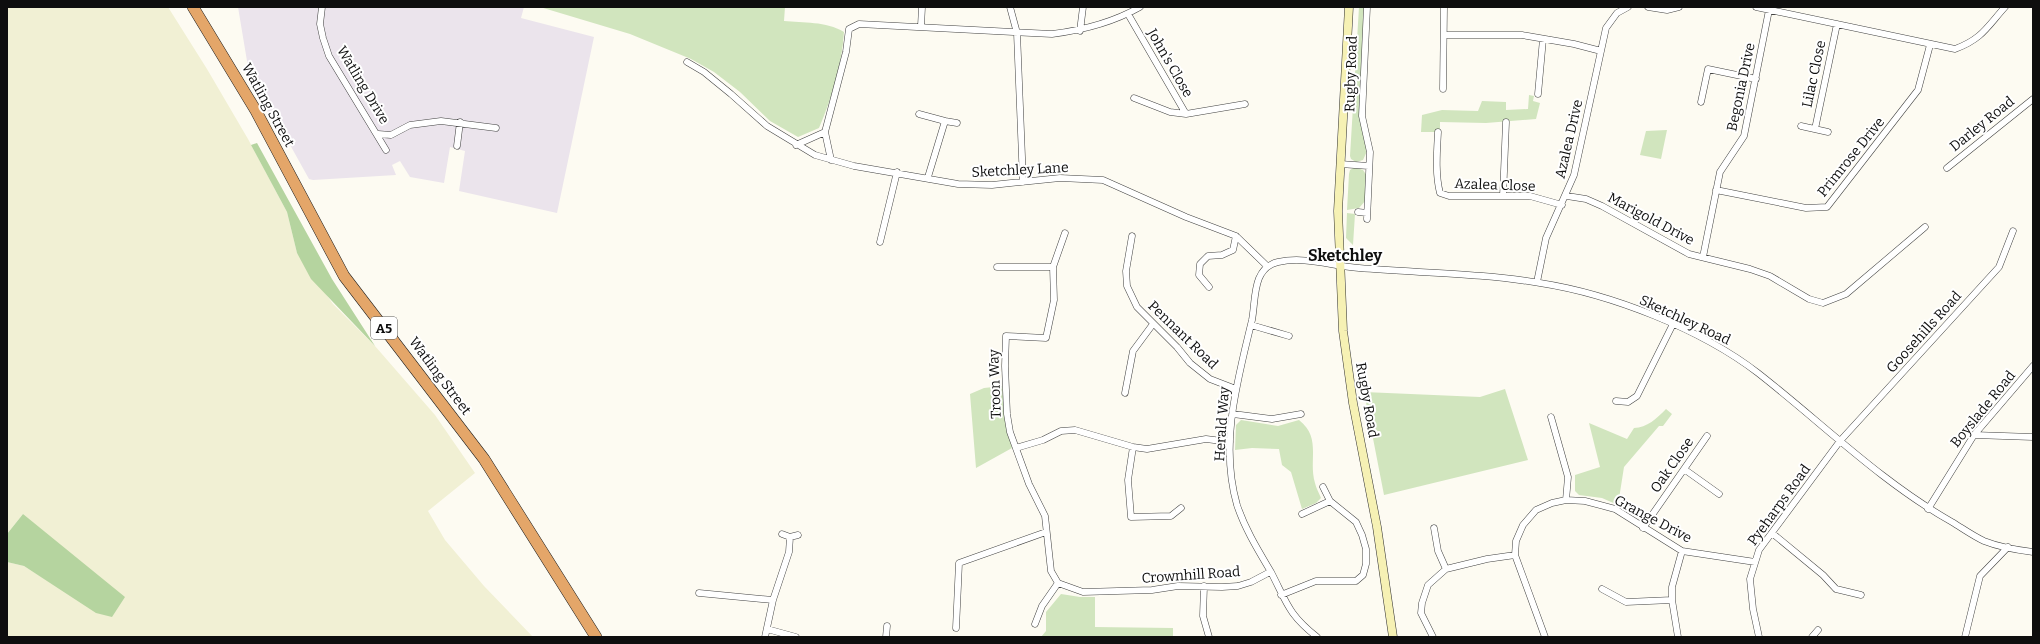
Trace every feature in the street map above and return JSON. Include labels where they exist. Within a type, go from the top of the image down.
[{"type":"highway","name":"Watling Street","points":[[193,7],[252,105],[344,276],[484,459],[596,637]]},
{"type":"main road","name":"Rugby Road","points":[[1349,7],[1338,211],[1342,331],[1349,378],[1377,527],[1393,637]]},
{"type":"street","name":"Watling Drive","points":[[322,7],[320,24],[329,56],[378,134],[386,150]]},
{"type":"street","points":[[921,26],[922,7]]},
{"type":"street","points":[[1010,7],[1017,33],[1023,182]]},
{"type":"street","points":[[1080,31],[1083,7]]},
{"type":"street","points":[[831,160],[825,132],[846,52],[849,29],[859,24],[921,26],[1052,34],[1080,31],[1128,14],[1140,7]]},
{"type":"street","name":"Rugby Road","points":[[1358,212],[1367,216],[1370,152],[1362,116],[1367,7]]},
{"type":"street","points":[[1442,89],[1444,7]]},
{"type":"street","name":"Azalea Drive","points":[[1537,282],[1546,238],[1567,196],[1574,175],[1606,28],[1617,13],[1628,7]]},
{"type":"street","points":[[1648,7],[1668,10],[1680,7]]},
{"type":"street","points":[[1756,7],[1930,45],[1955,49],[1971,42],[1983,33],[2005,7]]},
{"type":"street","name":"Begonia Drive","points":[[1703,257],[1720,172],[1744,136],[1769,10]]},
{"type":"street","name":"John's Close","points":[[1128,14],[1186,114],[1245,104]]},
{"type":"street","name":"Lilac Close","points":[[1815,129],[1837,24]]},
{"type":"street","points":[[1444,35],[1522,35],[1601,51]]},
{"type":"street","points":[[1538,94],[1543,39]]},
{"type":"street","name":"Primrose Drive","points":[[1716,190],[1806,208],[1827,207],[1918,90],[1930,45]]},
{"type":"street","name":"Sketchley Lane","points":[[688,62],[704,72],[767,126],[814,155],[854,166],[928,177],[958,184],[992,185],[1060,178],[1103,180],[1186,217],[1236,236],[1268,266]]},
{"type":"street","points":[[1701,102],[1708,69],[1756,79]]},
{"type":"street","points":[[1435,77],[1443,77]]},
{"type":"street","points":[[1134,98],[1170,112],[1186,114]]},
{"type":"street","name":"Darley Road","points":[[1947,168],[2033,100]]},
{"type":"street","points":[[919,114],[957,123]]},
{"type":"street","points":[[928,177],[945,120]]},
{"type":"street","points":[[378,134],[391,135],[410,125],[431,121],[460,122],[496,128]]},
{"type":"street","points":[[457,146],[460,122]]},
{"type":"street","points":[[1503,196],[1506,122]]},
{"type":"street","name":"Lilac Close","points":[[1801,126],[1828,132]]},
{"type":"street","points":[[796,144],[825,132]]},
{"type":"street","name":"Azalea Close","points":[[1438,132],[1438,185],[1440,193],[1449,196],[1530,196],[1562,205]]},
{"type":"street","points":[[1340,164],[1369,166]]},
{"type":"street","points":[[880,242],[897,172]]},
{"type":"street","name":"Marigold Drive","points":[[1567,196],[1586,199],[1602,206],[1627,221],[1650,231],[1689,254],[1770,276],[1809,299],[1823,303],[1846,294],[1925,226]]},
{"type":"street","name":"Goosehills Road","points":[[1840,441],[1999,267],[2014,231]]},
{"type":"street","points":[[997,267],[1053,267],[1065,233]]},
{"type":"street","name":"Pennant Road","points":[[1132,236],[1126,271],[1127,286],[1137,307],[1177,347],[1190,363],[1210,379],[1236,389]]},
{"type":"street","points":[[1209,287],[1199,275],[1200,264],[1208,256],[1222,255],[1233,250],[1236,236]]},
{"type":"street","points":[[1268,266],[1280,261],[1295,260],[1339,265]]},
{"type":"street","name":"Sketchley Road","points":[[1339,265],[1355,268],[1537,282],[1587,293],[1673,324],[1704,339],[1757,372],[1840,441],[1928,509],[1984,541],[2033,552]]},
{"type":"street","name":"Herald Way","points":[[1268,266],[1259,276],[1251,325],[1244,345],[1236,389],[1230,442],[1232,477],[1238,505],[1248,533],[1294,616],[1316,637]]},
{"type":"street","name":"Troon Way","points":[[1053,267],[1054,300],[1046,338],[1006,336],[1007,414],[1016,448],[1029,484],[1045,516],[1050,571],[1058,584]]},
{"type":"street","points":[[1125,393],[1133,352],[1153,324]]},
{"type":"street","points":[[1616,401],[1628,402],[1637,396],[1673,324]]},
{"type":"street","points":[[1251,325],[1289,336]]},
{"type":"street","name":"Boyslade Road","points":[[1928,509],[1974,435],[2033,366]]},
{"type":"street","points":[[1233,414],[1272,419],[1301,414]]},
{"type":"street","points":[[1551,417],[1568,478],[1566,500]]},
{"type":"street","points":[[1016,448],[1044,440],[1061,431],[1075,430],[1147,449],[1206,439],[1230,442]]},
{"type":"street","points":[[1974,435],[2033,437]]},
{"type":"street","name":"Oak Close","points":[[1643,528],[1707,436]]},
{"type":"street","name":"Pyeharps Road","points":[[1759,637],[1753,609],[1750,579],[1759,550],[1840,441]]},
{"type":"street","points":[[1133,446],[1128,480],[1131,517],[1171,516],[1181,508]]},
{"type":"street","points":[[1684,469],[1719,494]]},
{"type":"street","points":[[1281,595],[1316,581],[1356,581],[1363,575],[1366,564],[1366,549],[1362,535],[1356,522],[1330,501],[1323,487]]},
{"type":"street","name":"Grange Drive","points":[[1545,637],[1515,555],[1516,541],[1523,525],[1536,510],[1552,503],[1566,500],[1585,502],[1615,509],[1682,552],[1755,562]]},
{"type":"street","points":[[1302,514],[1330,501]]},
{"type":"street","points":[[1434,528],[1438,551],[1446,569]]},
{"type":"street","points":[[956,628],[959,563],[1046,532]]},
{"type":"street","points":[[1772,532],[1823,575],[1836,589],[1860,595]]},
{"type":"street","points":[[782,534],[790,537],[798,535]]},
{"type":"street","points":[[766,637],[774,600],[789,552],[790,537]]},
{"type":"street","points":[[1965,637],[1980,576],[2008,547]]},
{"type":"street","points":[[1678,637],[1672,600],[1672,587],[1682,552]]},
{"type":"street","points":[[1433,637],[1421,613],[1422,603],[1428,585],[1446,569],[1487,559],[1515,555]]},
{"type":"street","name":"Crownhill Road","points":[[1058,584],[1083,592],[1152,590],[1178,586],[1238,586],[1251,582],[1270,572]]},
{"type":"street","points":[[1035,624],[1042,606],[1058,584]]},
{"type":"street","points":[[1204,586],[1203,616],[1209,637]]},
{"type":"street","points":[[1602,589],[1626,602],[1672,600]]},
{"type":"street","points":[[699,593],[774,600]]},
{"type":"street","points":[[886,637],[887,626]]},
{"type":"street","points":[[767,629],[796,637]]},
{"type":"street","points":[[1812,637],[1818,630]]},
{"type":"shaded area","points":[[238,7],[524,7],[521,18],[594,37],[557,213],[459,191],[465,151],[450,147],[444,183],[410,177],[400,161],[392,165],[396,175],[309,179],[289,143],[282,139],[250,79]]},
{"type":"green space","points":[[7,7],[168,7],[207,69],[248,139],[287,212],[297,253],[333,304],[375,346],[435,415],[475,473],[428,511],[445,540],[484,586],[533,637],[7,637],[7,562],[24,566],[59,588],[23,514],[7,534]]},
{"type":"green space","points":[[540,7],[785,7],[784,21],[822,24],[837,28],[844,32],[843,44],[836,81],[819,128],[798,137],[770,121],[740,92],[714,72],[691,59],[630,34]]},
{"type":"green space","points":[[1359,7],[1365,7],[1360,116],[1367,151],[1363,160],[1356,162],[1351,159],[1350,156]]},
{"type":"green space","points":[[1529,95],[1534,96],[1533,101],[1540,103],[1536,119],[1486,123],[1440,122],[1440,132],[1421,132],[1422,115],[1442,110],[1478,111],[1482,101],[1506,102],[1506,110],[1528,109]]},
{"type":"green space","points":[[1667,130],[1661,159],[1640,155],[1646,131]]},
{"type":"green space","points":[[257,143],[332,279],[375,346],[311,279],[297,253],[287,212],[251,145]]},
{"type":"green space","points":[[1355,167],[1363,170],[1367,176],[1366,200],[1359,208],[1347,210],[1349,174],[1350,170]]},
{"type":"green space","points":[[1347,213],[1355,214],[1353,245],[1346,238]]},
{"type":"green space","points":[[1002,386],[1005,419],[1012,448],[976,468],[970,394],[984,388]]},
{"type":"green space","points":[[1505,389],[1528,460],[1384,495],[1364,392],[1480,397]]},
{"type":"green space","points":[[1666,409],[1672,414],[1663,426],[1659,426],[1624,467],[1618,505],[1602,498],[1579,495],[1575,491],[1575,475],[1600,467],[1589,423],[1627,439],[1634,428],[1639,428],[1647,424]]},
{"type":"green space","points":[[1241,420],[1278,426],[1299,420],[1306,427],[1312,442],[1313,474],[1316,487],[1321,498],[1316,503],[1302,509],[1291,472],[1282,465],[1279,449],[1252,448],[1235,450],[1236,425]]},
{"type":"green space","points":[[23,514],[125,597],[112,617],[96,613],[24,566],[7,562],[7,534]]},
{"type":"green space","points":[[1061,594],[1080,597],[1095,597],[1095,627],[1173,628],[1173,637],[1041,637],[1046,631],[1046,612]]},
{"type":"district","name":"Sketchley","points":[[1345,255]]}]
